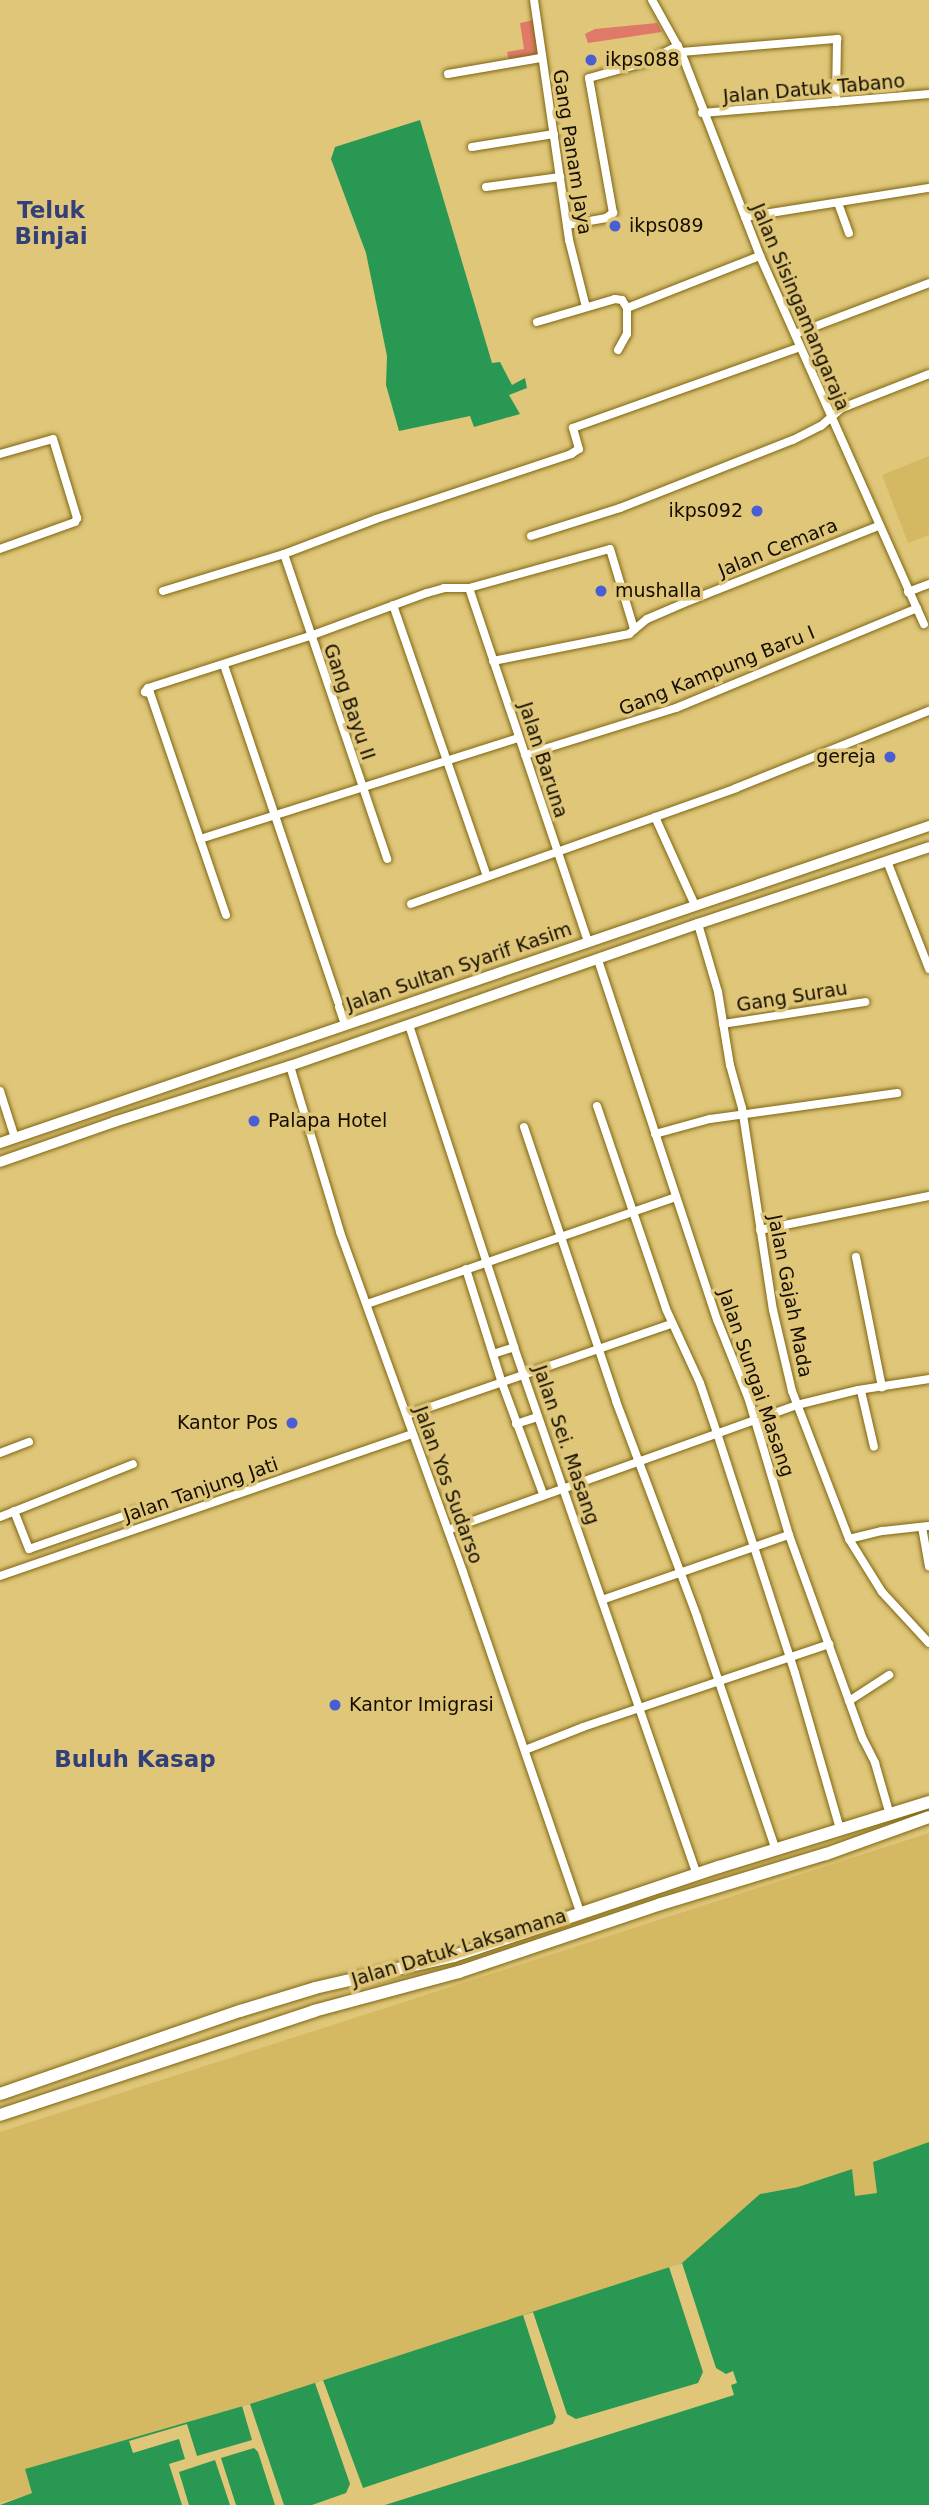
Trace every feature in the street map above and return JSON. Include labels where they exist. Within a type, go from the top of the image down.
[{"type":"highway","name":"Jalan Datuk Laksamana","points":[[0,2094],[240,2011],[315,1989],[454,1956],[697,1875],[929,1802]]},
{"type":"highway","name":"Jalan Datuk Laksamana","points":[[0,2115],[314,2011],[459,1972],[661,1904],[825,1854],[929,1817]]},
{"type":"highway","points":[[821,1837],[825,1854]]},
{"type":"highway","points":[[454,1956],[459,1972]]},
{"type":"street","name":"Gang Panam Jaya","points":[[534,0],[567,225],[586,307]]},
{"type":"street","name":"Jalan Sisingamangaraja","points":[[652,0],[679,49],[760,256],[878,526],[924,624]]},
{"type":"street","points":[[567,225],[606,218],[613,213],[589,78],[646,62],[679,49],[837,39],[836,102]]},
{"type":"street","points":[[449,74],[541,58]]},
{"type":"street","name":"Jalan Datuk Tabano","points":[[702,113],[929,94]]},
{"type":"street","points":[[472,147],[554,134]]},
{"type":"street","points":[[486,187],[560,177]]},
{"type":"street","points":[[745,217],[929,188]]},
{"type":"street","points":[[838,203],[849,233]]},
{"type":"street","points":[[627,308],[760,256]]},
{"type":"street","points":[[795,334],[929,283]]},
{"type":"street","points":[[537,322],[615,299],[622,300],[627,308],[627,334],[618,349]]},
{"type":"street","points":[[163,591],[284,554],[578,451],[573,428],[800,347]]},
{"type":"street","points":[[531,536],[598,516],[808,434],[861,399],[929,374]]},
{"type":"street","points":[[0,454],[51,438],[77,521],[0,549]]},
{"type":"street","name":"Jalan Cemara","points":[[493,661],[629,634],[689,601],[878,526]]},
{"type":"street","points":[[226,915],[150,694],[145,692],[156,685],[310,636],[444,587],[468,588],[610,549],[634,629]]},
{"type":"street","name":"Gang Bayu II","points":[[284,554],[387,859]]},
{"type":"street","points":[[908,592],[929,584]]},
{"type":"street","name":"Jalan Baruna","points":[[468,588],[588,942]]},
{"type":"street","points":[[394,605],[486,876]]},
{"type":"street","name":"Gang Kampung Baru I","points":[[525,755],[676,708],[917,608]]},
{"type":"street","points":[[224,665],[345,1024]]},
{"type":"street","points":[[411,904],[655,817],[929,711]]},
{"type":"street","points":[[200,839],[518,737]]},
{"type":"street","points":[[655,817],[695,905]]},
{"type":"street","name":"Jalan Sultan Syarif Kasim","points":[[0,1143],[929,826]]},
{"type":"street","name":"Jalan Sultan Syarif Kasim","points":[[0,1162],[114,1122],[290,1066],[929,847]]},
{"type":"street","points":[[887,861],[929,969]]},
{"type":"street","name":"Jalan Gajah Mada","points":[[698,924],[743,1116],[783,1359],[797,1405],[849,1539],[881,1592],[929,1643]]},
{"type":"street","points":[[918,939],[929,936]]},
{"type":"street","name":"Jalan Sungai Masang","points":[[598,960],[654,1134],[754,1419],[789,1535],[849,1701],[875,1763],[890,1815]]},
{"type":"street","name":"Gang Surau","points":[[723,1024],[866,1002]]},
{"type":"street","name":"Jalan Sei. Masang","points":[[409,1025],[514,1347],[697,1875]]},
{"type":"street","name":"Jalan Yos Sudarso","points":[[290,1066],[340,1233],[448,1530],[581,1914]]},
{"type":"street","points":[[0,1091],[15,1138]]},
{"type":"street","points":[[654,1134],[710,1119],[897,1093]]},
{"type":"street","points":[[597,1106],[672,1324],[700,1383],[717,1433],[789,1657],[840,1829]]},
{"type":"street","points":[[524,1127],[637,1460],[680,1572],[776,1850]]},
{"type":"street","points":[[760,1230],[929,1196]]},
{"type":"street","points":[[367,1304],[676,1198]]},
{"type":"street","points":[[856,1257],[882,1387]]},
{"type":"street","points":[[466,1269],[516,1424],[543,1494]]},
{"type":"street","points":[[407,1415],[672,1324]]},
{"type":"street","points":[[493,1354],[514,1347]]},
{"type":"street","points":[[448,1530],[637,1460],[797,1405],[929,1380]]},
{"type":"street","points":[[861,1391],[874,1447]]},
{"type":"street","points":[[516,1424],[538,1417]]},
{"type":"street","name":"Jalan Tanjung Jati","points":[[2,1575],[412,1434]]},
{"type":"street","points":[[0,1453],[29,1442]]},
{"type":"street","points":[[0,1517],[133,1464]]},
{"type":"street","points":[[14,1511],[29,1549],[143,1509]]},
{"type":"street","points":[[849,1539],[882,1531],[926,1527],[929,1566]]},
{"type":"street","points":[[602,1601],[789,1535]]},
{"type":"street","points":[[0,1563],[2,1575]]},
{"type":"street","points":[[525,1750],[638,1708],[829,1644]]},
{"type":"street","points":[[849,1701],[889,1675]]},
{"type":"shaded area","points":[[534,20],[538,56],[509,61],[507,52],[524,49],[520,23]]},
{"type":"shaded area","points":[[657,23],[662,32],[588,43],[585,34],[595,29]]},
{"type":"shaded area","points":[[420,120],[492,363],[500,362],[512,385],[525,378],[527,388],[509,395],[520,414],[474,427],[470,416],[399,431],[386,385],[387,356],[366,253],[331,159],[335,147]]},
{"type":"shaded area","points":[[929,456],[929,535],[908,543],[882,475]]},
{"type":"shaded area","points":[[929,1833],[929,2142],[873,2162],[877,2193],[855,2196],[851,2169],[798,2187],[761,2194],[682,2263],[250,2404],[25,2469],[32,2493],[0,2503],[0,2132]]},
{"type":"shaded area","points":[[929,2142],[929,2505],[0,2505],[32,2493],[25,2469],[250,2404],[682,2263],[760,2194],[798,2187],[852,2169],[855,2196],[877,2193],[873,2162]]},
{"type":"pier","points":[[682,2263],[716,2368],[726,2374],[733,2371],[737,2383],[731,2385],[734,2395],[385,2505],[312,2505],[346,2493],[350,2484],[315,2383],[323,2380],[363,2488],[553,2424],[556,2417],[523,2315],[533,2312],[567,2414],[576,2419],[698,2383],[703,2372],[669,2267]]},
{"type":"pier","points":[[250,2404],[284,2505],[275,2505],[258,2452],[254,2448],[221,2458],[236,2505],[230,2505],[215,2460],[179,2472],[189,2505],[182,2505],[169,2464],[185,2459],[179,2439],[133,2453],[129,2441],[187,2424],[197,2456],[252,2440],[242,2406]]},
{"type":"place","name":"ikps088","points":[[591,60]]},
{"type":"place","name":"ikps089","points":[[615,226]]},
{"type":"place","name":"ikps092","points":[[757,511]]},
{"type":"place","name":"mushalla","points":[[601,591]]},
{"type":"place","name":"gereja","points":[[890,757]]},
{"type":"place","name":"Palapa Hotel","points":[[254,1121]]},
{"type":"place","name":"Kantor Pos","points":[[292,1423]]},
{"type":"place","name":"Kantor Imigrasi","points":[[335,1705]]},
{"type":"district","name":"Teluk Binjai","points":[[51,223]]},
{"type":"district","name":"Buluh Kasap","points":[[135,1759]]}]
